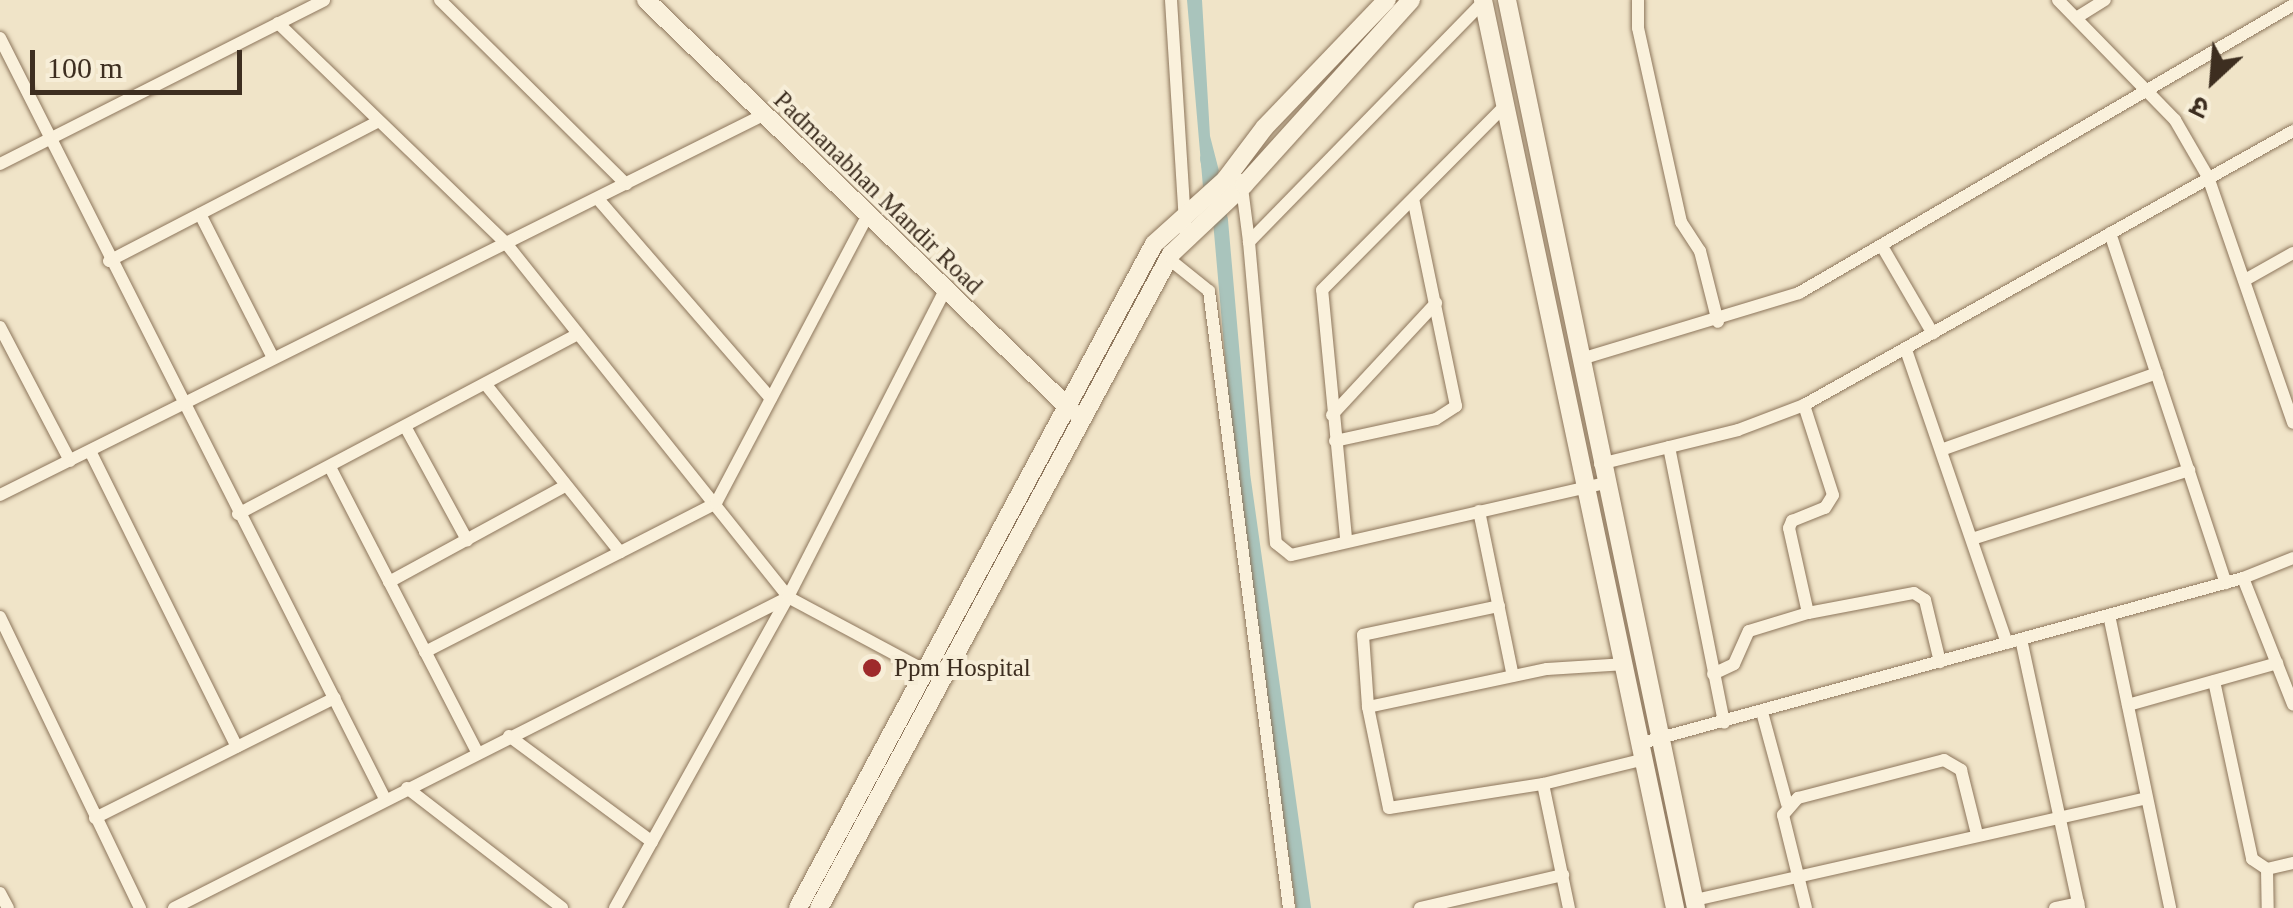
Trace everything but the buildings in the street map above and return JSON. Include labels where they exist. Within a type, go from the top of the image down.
[{"type":"street","points":[[0,164],[324,0]]},
{"type":"street","points":[[440,0],[626,184]]},
{"type":"street","name":"Padmanabhan Mandir Road","points":[[646,0],[760,116],[1073,412]]},
{"type":"street","points":[[1171,0],[1184,231]]},
{"type":"street","points":[[819,908],[933,675],[1073,412],[1154,244],[1204,225],[1265,127],[1387,0]]},
{"type":"street","points":[[1073,412],[1201,204],[1234,182],[1411,0]]},
{"type":"street","points":[[1507,0],[1600,464],[1597,485],[1626,664],[1696,904],[1798,874],[2148,798]]},
{"type":"street","points":[[1638,0],[1638,28],[1681,222],[1700,251],[1718,322]]},
{"type":"street","points":[[2058,0],[2150,90],[2208,177],[2293,422]]},
{"type":"street","points":[[2076,18],[2105,0]]},
{"type":"street","points":[[1249,242],[1484,1]]},
{"type":"street","points":[[1484,1],[1503,108],[1597,485],[1649,747],[1675,908]]},
{"type":"street","points":[[1581,360],[1718,322],[1799,293],[1883,248],[2293,5]]},
{"type":"street","points":[[278,23],[505,242],[576,336],[788,597],[933,675]]},
{"type":"street","points":[[0,38],[385,799]]},
{"type":"street","points":[[1346,538],[1322,290],[1503,108]]},
{"type":"street","points":[[0,495],[760,116]]},
{"type":"street","points":[[110,261],[378,122]]},
{"type":"street","points":[[1600,464],[1804,405],[2293,131]]},
{"type":"street","points":[[1234,182],[1249,242],[1276,543],[1291,555],[1346,538],[1597,485]]},
{"type":"street","points":[[598,199],[771,398]]},
{"type":"street","points":[[1335,441],[1436,419],[1456,406],[1413,199]]},
{"type":"street","points":[[200,214],[272,358]]},
{"type":"street","points":[[425,652],[716,504],[866,217]]},
{"type":"street","points":[[2110,233],[2226,583]]},
{"type":"street","points":[[1883,248],[1933,334]]},
{"type":"street","points":[[2246,280],[2293,253]]},
{"type":"street","points":[[1169,259],[1209,292],[1289,908]]},
{"type":"street","points":[[614,908],[788,597],[944,292]]},
{"type":"street","points":[[1332,416],[1436,303]]},
{"type":"street","points":[[0,327],[70,461]]},
{"type":"street","points":[[238,514],[331,470],[576,336]]},
{"type":"street","points":[[1906,350],[1972,539],[2014,641],[2079,906],[2055,908]]},
{"type":"street","points":[[1940,450],[2156,373]]},
{"type":"street","points":[[487,386],[620,552]]},
{"type":"street","points":[[1804,405],[1833,495],[1826,508],[1792,521],[1789,528],[1808,613]]},
{"type":"street","points":[[406,428],[466,540]]},
{"type":"street","points":[[1669,447],[1724,723]]},
{"type":"street","points":[[90,451],[237,747]]},
{"type":"street","points":[[331,470],[477,752]]},
{"type":"street","points":[[1972,539],[2188,470]]},
{"type":"street","points":[[389,582],[566,486]]},
{"type":"street","points":[[1478,511],[1512,676]]},
{"type":"street","points":[[1499,606],[1368,630],[1362,640],[1368,706],[1390,808],[1543,784],[1724,723],[2226,583],[2293,558]]},
{"type":"street","points":[[2243,578],[2293,704]]},
{"type":"street","points":[[1714,674],[1734,664],[1749,631],[1808,613],[1914,593],[1925,600],[1940,662]]},
{"type":"street","points":[[174,908],[788,597]]},
{"type":"street","points":[[2109,614],[2170,908]]},
{"type":"street","points":[[0,617],[140,908]]},
{"type":"street","points":[[2128,706],[2277,663]]},
{"type":"street","points":[[1368,706],[1512,676],[1626,664]]},
{"type":"street","points":[[798,908],[933,675]]},
{"type":"street","points":[[2214,681],[2252,860],[2267,869],[2293,863]]},
{"type":"street","points":[[95,818],[335,698]]},
{"type":"street","points":[[1762,712],[1787,804],[1783,816],[1806,908]]},
{"type":"street","points":[[508,736],[652,842]]},
{"type":"street","points":[[1787,804],[1944,760],[1960,770],[1977,834]]},
{"type":"street","points":[[1543,784],[1570,908]]},
{"type":"street","points":[[406,788],[562,908]]},
{"type":"street","points":[[2267,869],[2268,908]]},
{"type":"street","points":[[1420,908],[1563,874]]},
{"type":"street","points":[[0,894],[8,908]]},
{"type":"water","points":[[1187,0],[1202,0],[1210,136],[1219,171],[1203,187]]},
{"type":"waterway","points":[[1207,158],[1220,220],[1242,473],[1303,908]]},
{"type":"place","name":"Ppm Hospital","points":[[872,668]]}]
